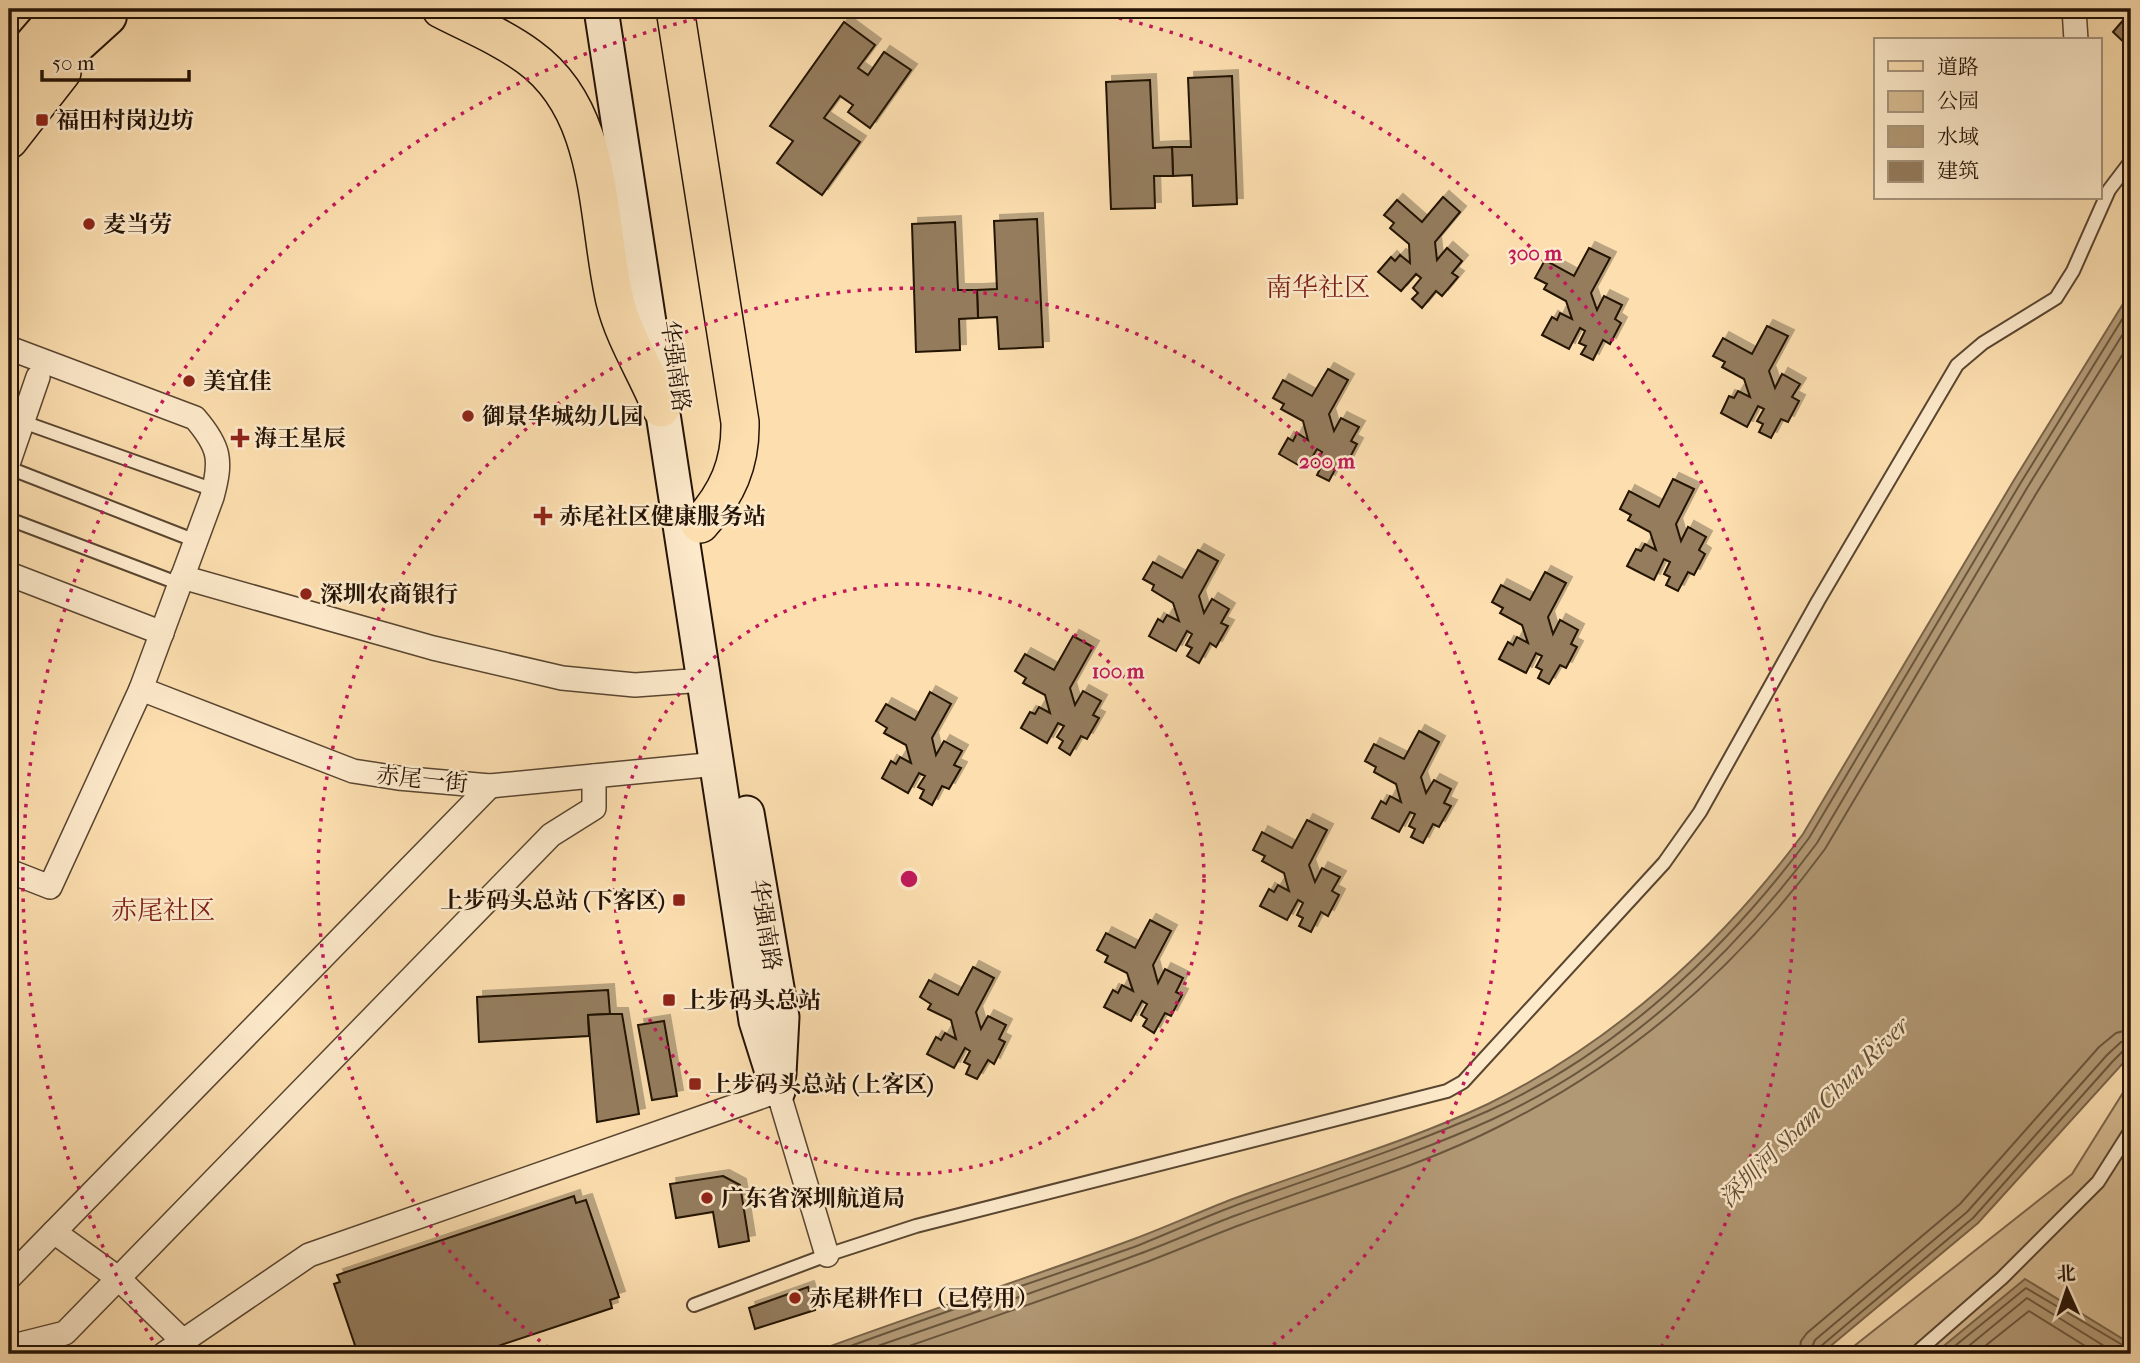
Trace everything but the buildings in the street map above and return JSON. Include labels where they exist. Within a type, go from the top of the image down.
[{"type":"highway","points":[[9,74],[65,9]]},
{"type":"highway","points":[[9,105],[118,11]]},
{"type":"main road","points":[[441,9],[510,45],[544,69],[570,102],[590,157],[615,301],[661,408]]},
{"type":"main road","name":"华强南路","points":[[601,9],[756,1021],[778,1091]]},
{"type":"main road","name":"华强南路","points":[[625,9],[700,524],[782,1017],[778,1091]]},
{"type":"main road","points":[[653,9],[715,408],[714,457],[700,524]]},
{"type":"main road","points":[[675,9],[740,422],[738,453],[729,484],[700,524]]},
{"type":"main road","points":[[9,140],[81,50],[118,11]]},
{"type":"street","points":[[2074,9],[2076,38]]},
{"type":"street","points":[[9,348],[195,418],[213,438],[220,465],[214,490],[141,689],[50,887],[9,870]]},
{"type":"street","points":[[9,461],[16,420],[38,377]]},
{"type":"street","points":[[9,573],[162,633]]},
{"type":"street","points":[[181,580],[433,648],[562,678],[635,685],[704,680]]},
{"type":"street","name":"赤尾一街","points":[[141,689],[353,771],[489,786],[717,764]]},
{"type":"street","points":[[9,1347],[65,1333],[551,835],[594,808],[594,776]]},
{"type":"street","points":[[9,1278],[489,786]]},
{"type":"street","points":[[164,1354],[309,1255],[778,1091],[827,1255]]},
{"type":"street","points":[[54,1232],[118,1278],[183,1341]]},
{"type":"lane","points":[[694,1305],[827,1255],[916,1226],[1447,1091],[1463,1082],[1664,863],[1700,812],[1818,601],[1957,365],[1983,343],[2056,298],[2073,271],[2109,190],[2131,161]]},
{"type":"lane","points":[[16,420],[214,490]]},
{"type":"lane","points":[[9,468],[195,541]]},
{"type":"lane","points":[[9,519],[181,580]]},
{"type":"lane","points":[[1915,1354],[2002,1278],[2098,1182],[2131,1130]]},
{"type":"green space","points":[[2131,1080],[2131,1354],[1844,1354],[2072,1174]]},
{"type":"water","name":"深圳河 Sham Chun River","points":[[2131,291],[2131,1051],[2125,1061],[1978,1223],[1821,1354],[809,1354],[1134,1239],[1230,1200],[1457,1118],[1534,1079],[1621,1021],[1662,988],[1700,952],[1771,875],[1803,834],[2014,480]]},
{"type":"water","points":[[2025,1279],[2131,1344],[2131,1354],[1934,1354]]},
{"type":"place","name":"福田村岗边坊","points":[[42,120]]},
{"type":"place","name":"麦当劳","points":[[89,224]]},
{"type":"place","name":"美宜佳","points":[[189,381]]},
{"type":"place","name":"御景华城幼儿园","points":[[468,416]]},
{"type":"place","name":"海王星辰","points":[[240,438]]},
{"type":"place","name":"赤尾社区健康服务站","points":[[543,516]]},
{"type":"place","name":"深圳农商银行","points":[[306,594]]},
{"type":"place","name":"上步码头总站 (下客区)","points":[[679,900]]},
{"type":"place","name":"上步码头总站","points":[[669,1000]]},
{"type":"place","name":"上步码头总站 (上客区)","points":[[695,1084]]},
{"type":"place","name":"广东省深圳航道局","points":[[707,1198]]},
{"type":"place","name":"赤尾耕作口（已停用）","points":[[795,1298]]},
{"type":"district","name":"南华社区","points":[[1318,287]]},
{"type":"district","name":"赤尾社区","points":[[163,910]]}]
